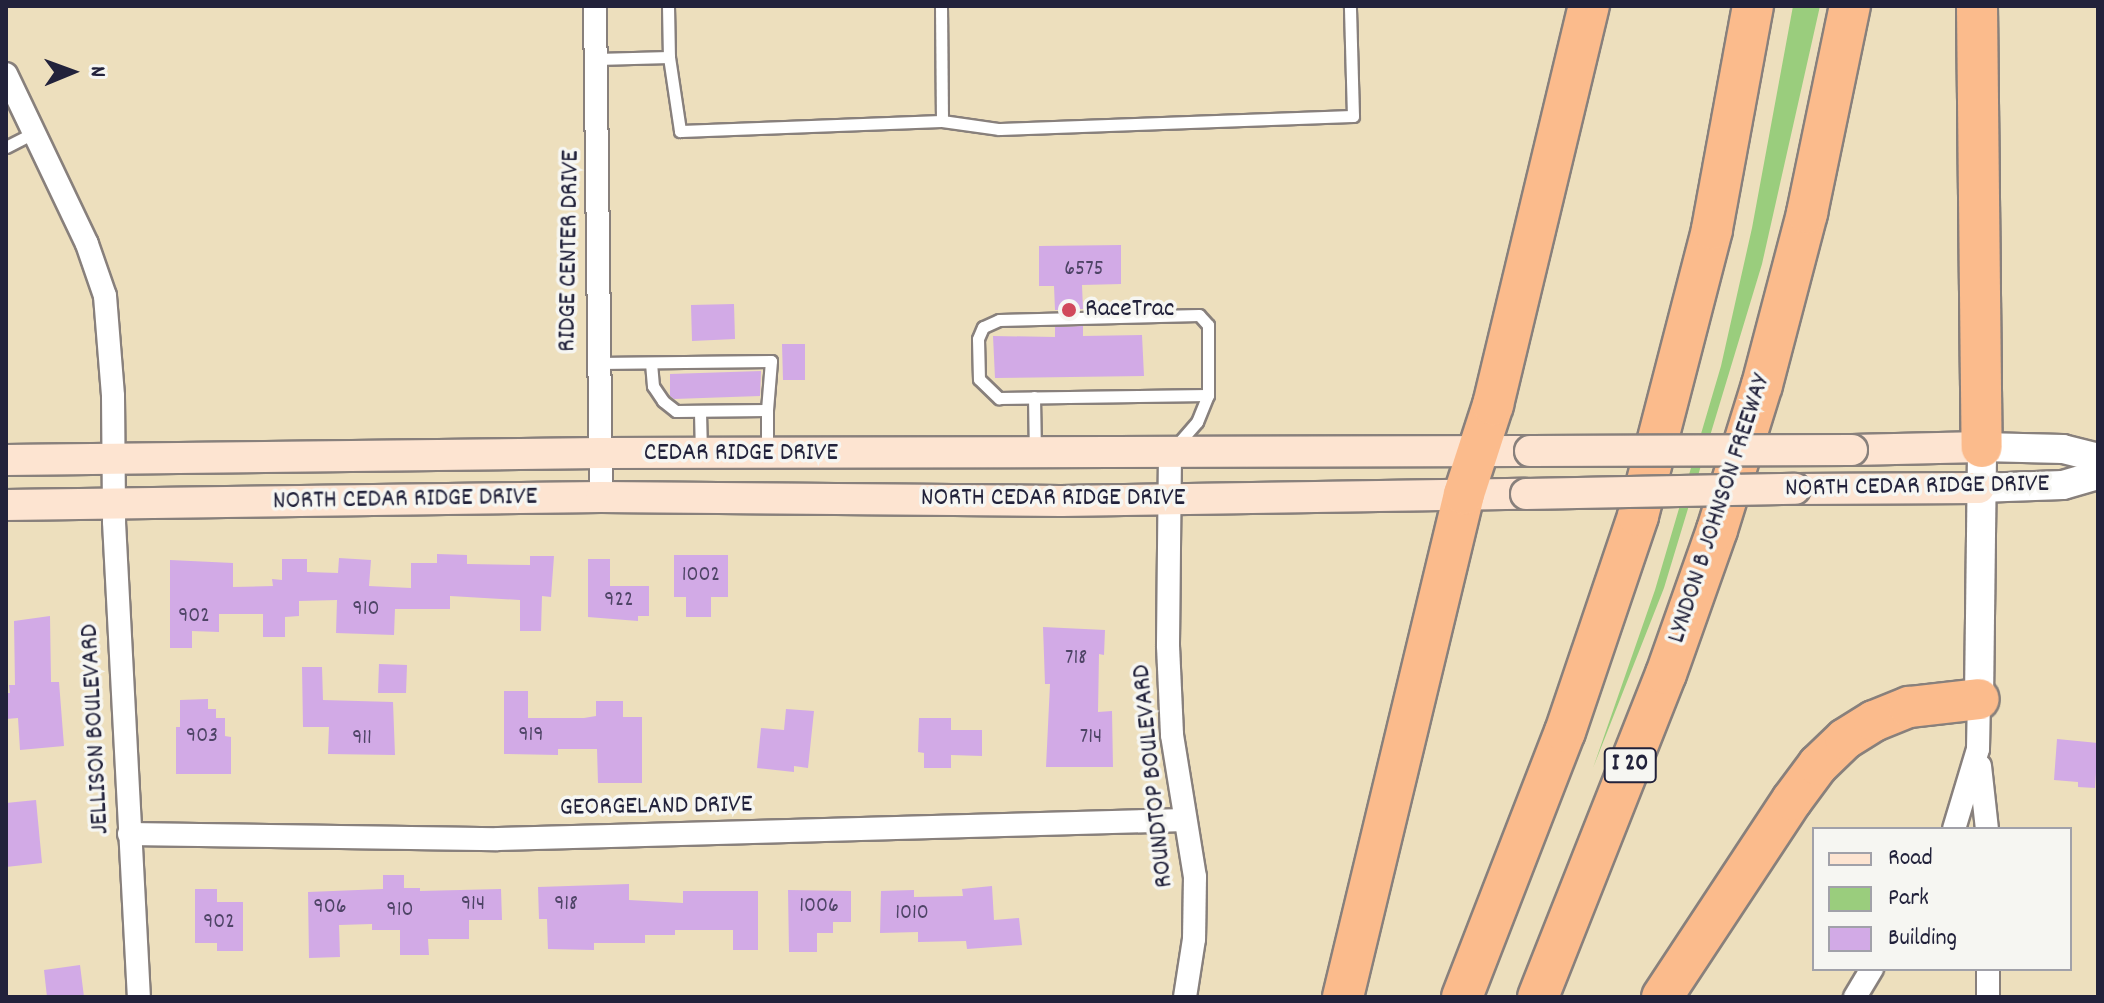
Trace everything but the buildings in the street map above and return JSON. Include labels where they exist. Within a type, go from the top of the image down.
[{"type":"highway","points":[[1343,997],[1464,494],[1500,374],[1589,6]]},
{"type":"highway","points":[[1462,997],[1565,732],[1638,516],[1712,229],[1753,6]]},
{"type":"highway","name":"LYNDON B JOHNSON FREEWAY","points":[[1538,997],[1666,674],[1717,530],[1762,385],[1807,213],[1850,6]]},
{"type":"highway","points":[[1977,6],[1982,447]]},
{"type":"highway","points":[[1662,997],[1792,800],[1818,765],[1845,739],[1874,721],[1909,707],[1979,699]]},
{"type":"main road","name":"NORTH CEDAR RIDGE DRIVE","points":[[1476,454],[1982,447]]},
{"type":"main road","name":"CEDAR RIDGE DRIVE","points":[[6,460],[601,453],[1476,454]]},
{"type":"main road","name":"NORTH CEDAR RIDGE DRIVE","points":[[6,505],[601,497],[1048,501],[1979,488]]},
{"type":"street","name":"RIDGE CENTER DRIVE","points":[[595,6],[601,497]]},
{"type":"street","name":"JELLISON BOULEVARD","points":[[6,74],[87,244],[105,296],[139,997]]},
{"type":"street","name":"NORTH CEDAR RIDGE DRIVE","points":[[1982,447],[2063,449],[2098,458]]},
{"type":"street","points":[[1982,447],[1979,488],[1978,749],[1987,827]]},
{"type":"street","name":"ROUNDTOP BOULEVARD","points":[[1170,453],[1168,646],[1172,735],[1195,877],[1194,939],[1185,997]]},
{"type":"street","name":"NORTH CEDAR RIDGE DRIVE","points":[[1979,488],[2063,485],[2098,475]]},
{"type":"street","points":[[1955,827],[1978,749]]},
{"type":"street","name":"GEORGELAND DRIVE","points":[[129,834],[498,839],[1185,820]]},
{"type":"street","points":[[1855,997],[1871,971]]},
{"type":"street","points":[[1988,971],[1988,997]]},
{"type":"lane","points":[[668,6],[669,57],[680,131],[942,121],[999,129],[1353,116],[1350,6]]},
{"type":"lane","points":[[941,6],[942,121]]},
{"type":"lane","points":[[597,59],[669,57]]},
{"type":"lane","points":[[6,147],[34,133]]},
{"type":"lane","points":[[1170,453],[1197,422],[1208,395],[1208,325],[1199,315],[999,320],[983,327],[978,339],[979,379],[987,390],[999,398],[1208,395]]},
{"type":"lane","points":[[597,363],[771,361],[767,454]]},
{"type":"lane","points":[[651,363],[653,386],[663,401],[676,411],[767,410]]},
{"type":"lane","points":[[1034,397],[1035,455]]},
{"type":"lane","points":[[700,412],[701,454]]},
{"type":"green space","points":[[1793,6],[1820,6],[1762,264],[1664,588],[1593,768],[1655,590],[1721,366],[1752,228]]},
{"type":"place","name":"RaceTrac","points":[[1069,310]]}]
